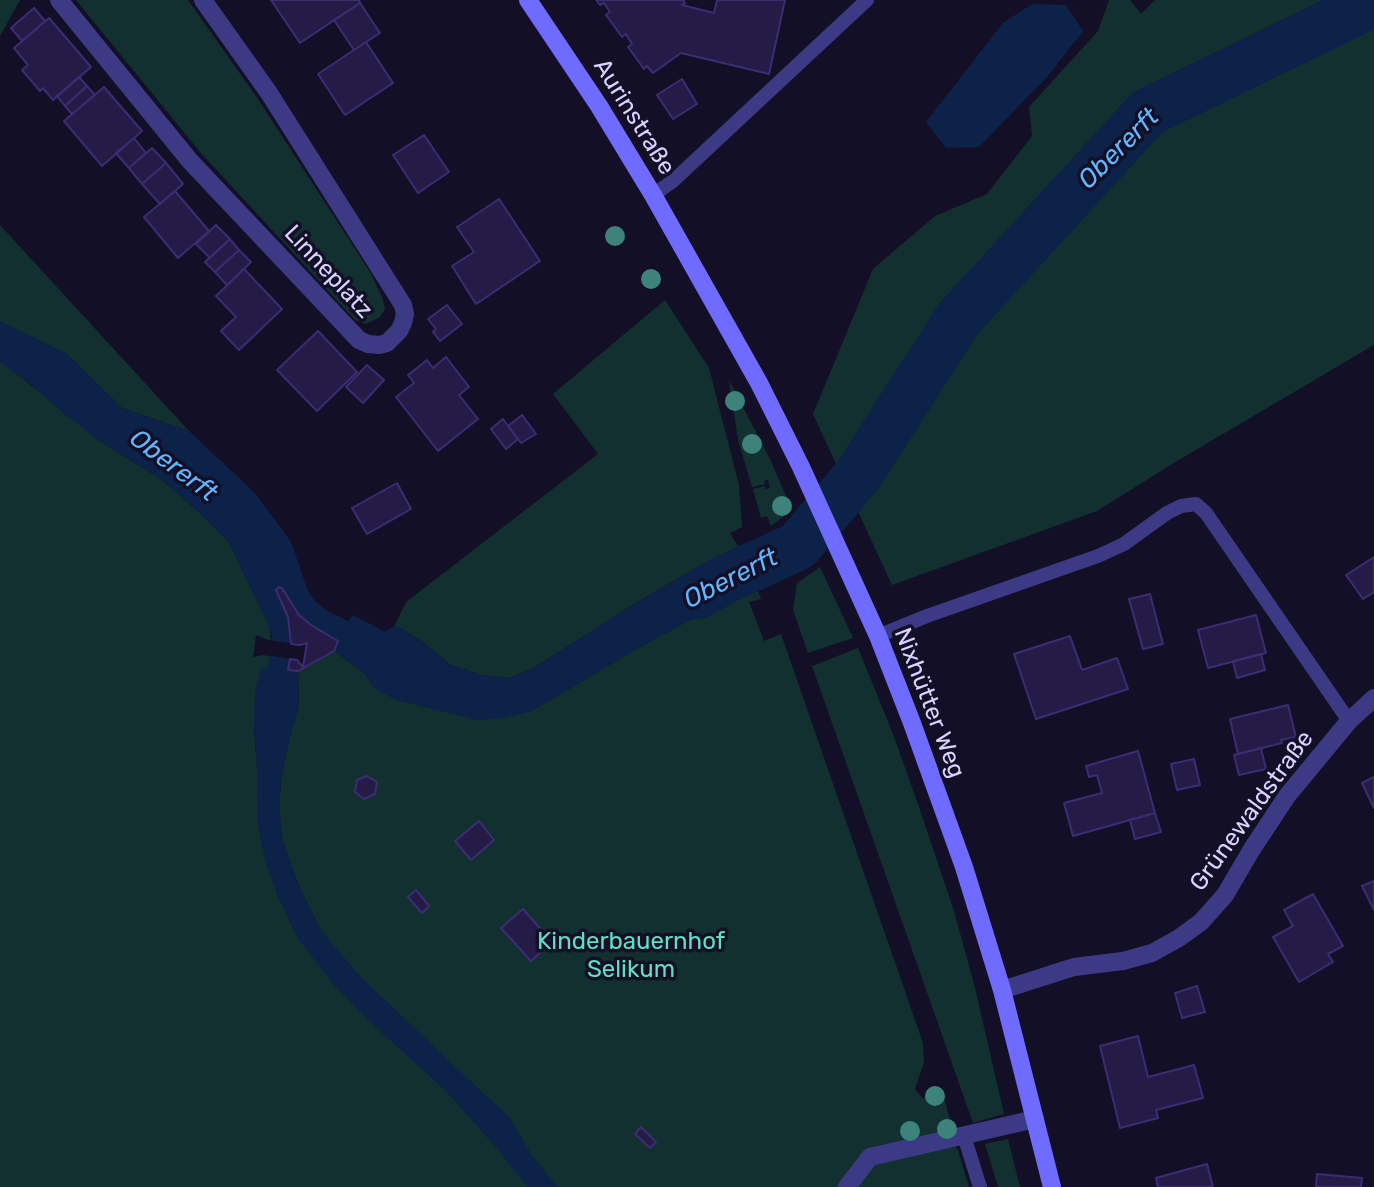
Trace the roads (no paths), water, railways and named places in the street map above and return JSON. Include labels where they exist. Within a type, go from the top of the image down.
[{"type":"main road","name":"Aurinstraße","points":[[528,0],[599,106],[693,264]]},
{"type":"main road","name":"Nixhütter Weg","points":[[693,264],[759,383],[801,467],[878,636],[912,723],[959,854],[1002,990],[1052,1187]]},
{"type":"street","name":"Linneplatz","points":[[59,0],[190,162],[359,340],[368,344],[387,343],[403,323],[402,305],[268,93],[203,0]]},
{"type":"street","name":"Grünewaldstraße","points":[[1002,990],[1074,967],[1123,961],[1152,953],[1201,922],[1225,895],[1287,796],[1349,721],[1374,698]]},
{"type":"street","points":[[847,1187],[870,1157],[1035,1119]]},
{"type":"lane","points":[[653,195],[673,181],[867,0]]},
{"type":"lane","points":[[878,636],[1098,556],[1124,544],[1167,513],[1181,506],[1196,504],[1206,513],[1349,721]]},
{"type":"lane","points":[[964,1136],[980,1187]]},
{"type":"water","points":[[1032,4],[1066,5],[1083,31],[1047,77],[979,147],[946,148],[926,122],[1003,23]]},
{"type":"water","points":[[0,321],[67,354],[122,408],[189,431],[255,493],[291,542],[308,591],[327,611],[348,621],[353,615],[385,632],[395,625],[420,640],[451,665],[482,675],[509,678],[532,669],[687,573],[740,546],[750,550],[760,575],[758,583],[638,648],[542,705],[505,718],[477,720],[396,700],[374,688],[365,674],[334,651],[338,641],[299,615],[282,588],[276,588],[290,624],[288,670],[298,671],[299,705],[282,773],[279,807],[282,839],[298,884],[328,939],[362,978],[509,1116],[531,1154],[558,1187],[527,1187],[445,1090],[369,1021],[333,984],[299,940],[265,861],[258,825],[255,691],[261,668],[268,668],[272,636],[229,542],[162,480],[100,441],[0,362]]},
{"type":"waterway","name":"Obererft","points":[[697,595],[798,546],[858,475],[959,318],[1148,112],[1358,10],[1367,0]]},
{"type":"park label","name":"Kinderbauernhof Selikum","points":[[631,956]]}]
